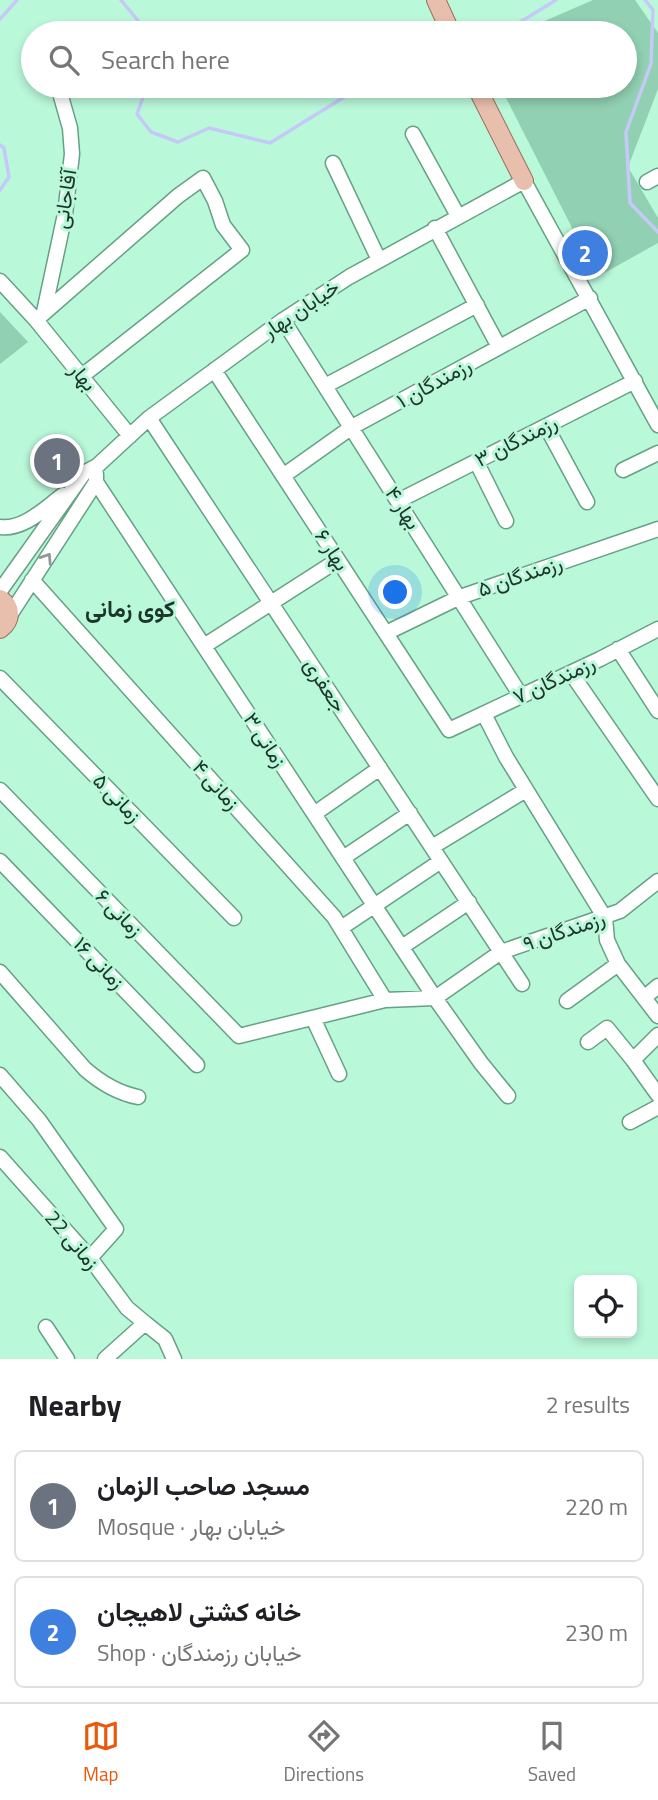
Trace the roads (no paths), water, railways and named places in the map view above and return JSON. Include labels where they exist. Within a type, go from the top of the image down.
[{"type":"main road","points":[[436,0],[445,21]]},
{"type":"main road","points":[[482,98],[524,181]]},
{"type":"street","name":"آقاجانی","points":[[40,316],[65,214],[72,154],[70,128],[61,98]]},
{"type":"street","points":[[413,134],[458,216]]},
{"type":"street","points":[[332,163],[379,260]]},
{"type":"street","points":[[40,316],[177,197],[203,178],[223,225],[242,250],[82,376]]},
{"type":"street","points":[[524,181],[658,425]]},
{"type":"street","name":"خیابان بهار","points":[[0,591],[84,474],[97,466],[149,418],[283,320],[379,260],[524,181]]},
{"type":"street","points":[[435,228],[499,347]]},
{"type":"street","name":"بهار","points":[[0,281],[40,316],[82,376],[130,436]]},
{"type":"street","name":"بهار","points":[[0,290],[40,316]]},
{"type":"street","name":"رزمندگان ۱","points":[[284,476],[352,428],[590,298]]},
{"type":"street","points":[[325,386],[477,305]]},
{"type":"street","name":"بهار ۴","points":[[283,320],[521,696]]},
{"type":"street","name":"بهار ۶","points":[[214,370],[449,730]]},
{"type":"street","name":"رزمندگان ۳","points":[[398,501],[635,381]]},
{"type":"street","name":"جعفری","points":[[149,418],[522,984]]},
{"type":"street","points":[[546,426],[587,502]]},
{"type":"street","points":[[624,470],[658,453]]},
{"type":"street","points":[[476,461],[506,521]]},
{"type":"street","points":[[2,621],[96,482],[97,466]]},
{"type":"street","name":"زمانی ۳","points":[[96,482],[435,998],[508,1096]]},
{"type":"street","points":[[0,527],[22,524],[73,488]]},
{"type":"street","name":"رزمندگان ۵","points":[[386,633],[460,597],[658,529]]},
{"type":"street","points":[[204,646],[338,560]]},
{"type":"street","name":"زمانی ۴","points":[[32,580],[334,917],[385,1000]]},
{"type":"street","name":"رزمندگان ۷","points":[[449,730],[571,673],[658,628]]},
{"type":"street","points":[[618,649],[658,711]]},
{"type":"street","points":[[571,673],[658,799]]},
{"type":"street","name":"زمانی ۵","points":[[0,677],[234,918]]},
{"type":"street","points":[[484,713],[506,757],[606,918],[607,940],[618,964],[658,1016]]},
{"type":"street","points":[[314,814],[380,768]]},
{"type":"street","name":"زمانی ۶","points":[[0,790],[239,1036],[313,1018]]},
{"type":"street","points":[[432,847],[526,790]]},
{"type":"street","points":[[343,858],[410,813]]},
{"type":"street","name":"زمانی ۱۶","points":[[0,861],[197,1065]]},
{"type":"street","points":[[341,929],[441,861]]},
{"type":"street","name":"رزمندگان ۹","points":[[435,998],[501,952],[606,918],[620,911],[658,881]]},
{"type":"street","points":[[402,947],[469,902]]},
{"type":"street","points":[[567,1001],[618,964]]},
{"type":"street","points":[[0,972],[92,1075],[125,1095],[138,1097]]},
{"type":"street","points":[[645,997],[658,986]]},
{"type":"street","points":[[340,1074],[313,1018],[385,1000],[435,998]]},
{"type":"street","points":[[588,1042],[607,1028],[658,1095]]},
{"type":"street","points":[[633,1060],[658,1035]]},
{"type":"street","points":[[0,1075],[39,1121],[116,1228],[90,1258]]},
{"type":"street","points":[[630,1122],[658,1107]]},
{"type":"street","name":"زمانی 22","points":[[0,1157],[90,1258],[127,1308],[165,1339],[174,1359]]},
{"type":"street","points":[[105,1359],[145,1322]]},
{"type":"street","points":[[46,1326],[67,1359]]},
{"type":"waterway","points":[[0,19],[17,0]]},
{"type":"waterway","points":[[121,0],[138,21]]},
{"type":"waterway","points":[[522,21],[556,0]]},
{"type":"waterway","points":[[645,0],[653,10],[651,64],[626,132],[630,203],[658,232]]},
{"type":"waterway","points":[[143,98],[137,114],[151,132],[178,142],[209,128],[270,143],[343,98]]},
{"type":"waterway","points":[[0,145],[4,148],[9,177],[0,190]]},
{"type":"place","name":"خانه کشتی لاهیجان","points":[[585,253]]},
{"type":"place","name":"مسجد صاحب الزمان","points":[[57,461]]},
{"type":"district","name":"کوی زمانی","points":[[130,609]]}]
